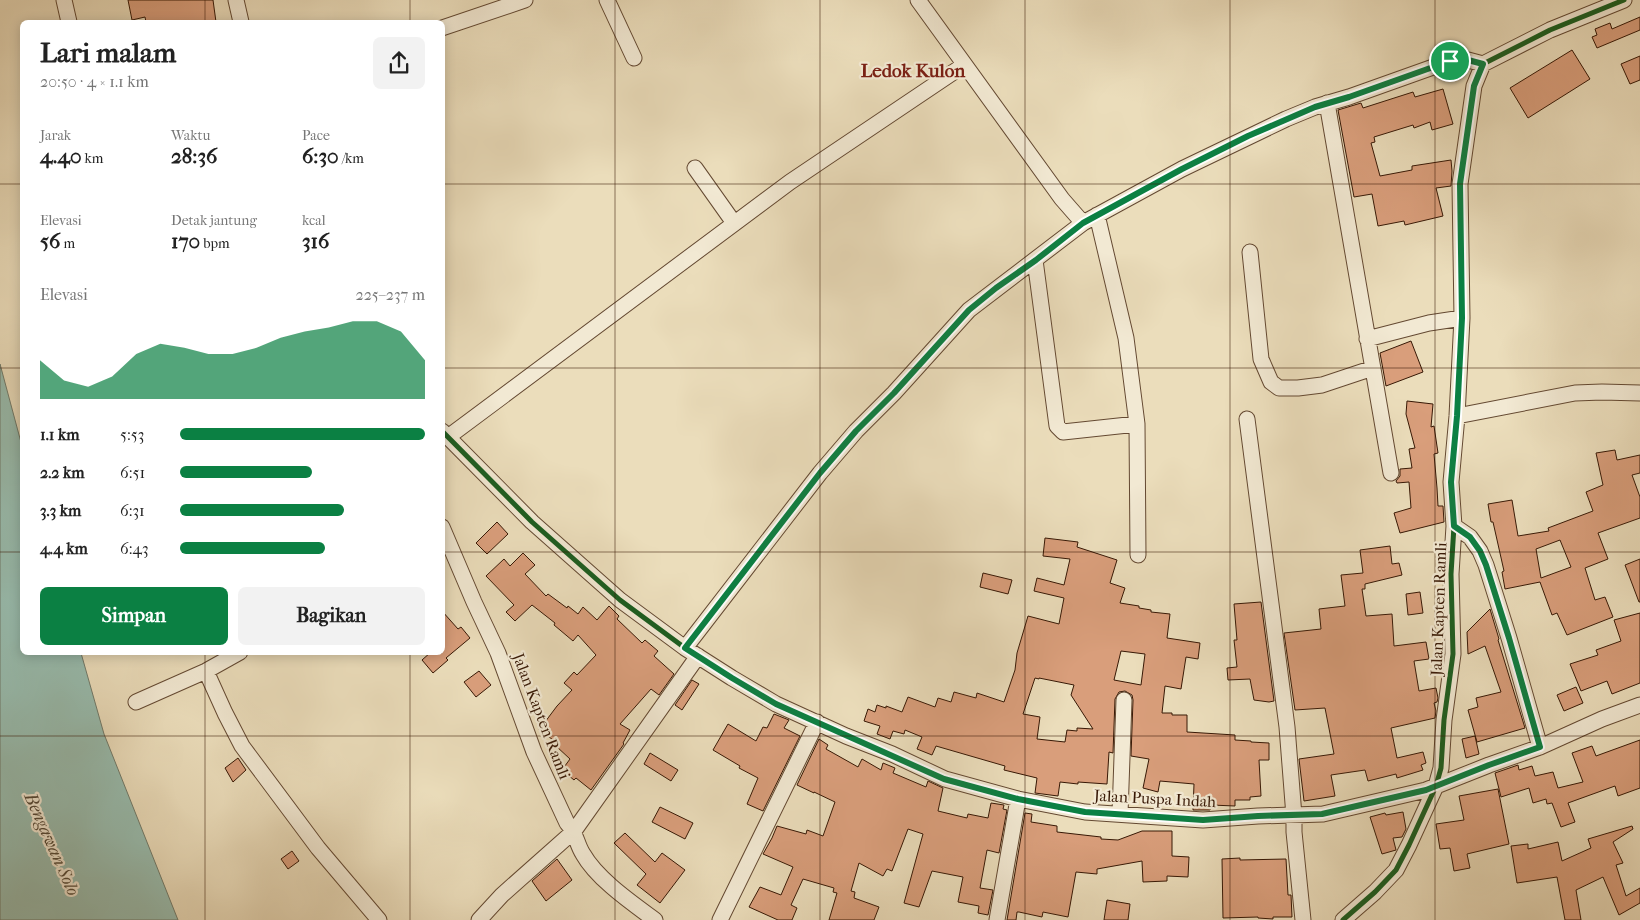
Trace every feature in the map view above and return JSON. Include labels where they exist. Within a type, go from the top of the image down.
[{"type":"street","points":[[64,0],[69,20]]},
{"type":"street","points":[[236,0],[240,20]]},
{"type":"street","points":[[445,27],[525,0]]},
{"type":"street","points":[[606,0],[634,58]]},
{"type":"street","points":[[918,0],[1062,200],[1083,223]]},
{"type":"street","points":[[479,920],[502,895],[574,831],[692,652],[791,509],[856,431],[894,393],[969,310],[996,288],[1036,260],[1083,223],[1182,169],[1286,118],[1450,61],[1468,60],[1483,64],[1550,30],[1624,0]]},
{"type":"street","name":"Jalan Kapten Ramli","points":[[1343,920],[1375,892],[1396,870],[1409,846],[1442,768],[1444,720],[1453,654],[1451,574],[1454,526],[1451,482],[1457,416],[1462,318],[1460,184],[1474,86],[1483,64]]},
{"type":"street","points":[[445,434],[790,182],[964,65]]},
{"type":"street","points":[[1327,103],[1391,473]]},
{"type":"street","points":[[695,168],[734,223]]},
{"type":"street","points":[[1097,215],[1126,338],[1137,424],[1138,554]]},
{"type":"street","points":[[1250,252],[1260,359],[1271,382],[1279,388],[1322,385],[1373,368]]},
{"type":"street","points":[[1036,260],[1057,426],[1063,432],[1137,424]]},
{"type":"street","points":[[1368,338],[1430,323],[1462,318]]},
{"type":"street","points":[[1457,416],[1575,393],[1640,393]]},
{"type":"street","points":[[1247,420],[1287,727],[1294,832],[1303,920]]},
{"type":"street","name":"Jalan Puspa Indah","points":[[445,434],[532,522],[613,594],[692,652],[776,704],[846,736],[892,754],[944,779],[1018,799],[1085,812],[1203,820],[1258,816],[1294,816],[1332,812],[1436,786],[1540,747],[1602,719],[1640,705]]},
{"type":"street","points":[[1454,526],[1470,537],[1480,551],[1486,565],[1540,747]]},
{"type":"street","name":"Jalan Kapten Ramli","points":[[445,534],[498,653],[534,752],[568,823],[574,831],[582,854],[600,875],[655,920]]},
{"type":"street","points":[[136,702],[206,671],[235,655]]},
{"type":"street","points":[[206,671],[242,746],[318,848],[379,920]]},
{"type":"street","points":[[1120,814],[1124,700]]},
{"type":"street","points":[[720,920],[817,722]]},
{"type":"street","points":[[997,920],[1018,799]]},
{"type":"water","name":"Bengawan Solo","points":[[0,364],[20,439],[20,655],[82,655],[104,734],[178,920],[0,920]]},
{"type":"building","points":[[128,0],[213,0],[216,20],[146,20],[145,17],[132,20]]},
{"type":"building","points":[[1640,17],[1640,30],[1597,48],[1592,37],[1597,35],[1595,29],[1610,23],[1612,29]]},
{"type":"building","points":[[1572,50],[1590,79],[1528,118],[1510,88]]},
{"type":"building","points":[[1640,56],[1640,80],[1630,84],[1621,64]]},
{"type":"building","points":[[1443,89],[1453,124],[1432,130],[1430,122],[1414,128],[1413,125],[1374,137],[1375,142],[1371,143],[1380,176],[1412,170],[1412,166],[1451,160],[1451,186],[1436,188],[1443,216],[1405,225],[1404,221],[1378,226],[1372,194],[1354,197],[1338,110],[1361,103],[1363,108],[1413,92],[1415,97]]},
{"type":"building","points":[[1411,341],[1423,372],[1386,386],[1380,353]]},
{"type":"building","points":[[1407,401],[1433,404],[1431,427],[1434,426],[1438,453],[1434,454],[1438,506],[1443,506],[1444,522],[1400,533],[1394,513],[1411,508],[1409,482],[1397,483],[1396,481],[1400,476],[1400,469],[1412,468],[1409,449],[1415,448],[1406,414]]},
{"type":"building","points":[[1615,450],[1617,460],[1640,455],[1640,473],[1632,475],[1640,497],[1640,518],[1598,533],[1608,559],[1585,568],[1595,600],[1605,597],[1613,617],[1567,635],[1557,613],[1552,615],[1540,582],[1505,589],[1502,572],[1504,571],[1488,504],[1512,500],[1518,536],[1549,531],[1548,528],[1593,511],[1586,492],[1603,485],[1596,453]],"holes":[[[1560,540],[1571,567],[1541,578],[1536,549]]]},
{"type":"building","points":[[497,522],[508,534],[487,554],[476,543]]},
{"type":"building","points":[[1045,538],[1078,542],[1077,547],[1117,560],[1110,583],[1125,588],[1120,603],[1139,606],[1139,608],[1151,610],[1151,612],[1170,614],[1167,638],[1200,643],[1198,659],[1186,657],[1181,689],[1165,686],[1162,713],[1187,715],[1187,732],[1235,735],[1235,740],[1269,743],[1269,760],[1259,760],[1261,796],[1250,797],[1250,800],[1235,800],[1235,806],[1211,805],[1210,810],[1193,810],[1194,784],[1160,781],[1158,792],[1143,788],[1149,759],[1131,756],[1133,700],[1132,695],[1125,691],[1119,692],[1115,699],[1113,753],[1109,752],[1107,784],[1060,782],[1058,796],[1035,793],[1037,778],[1004,770],[1005,766],[936,746],[932,755],[917,749],[922,737],[905,730],[904,734],[893,731],[890,739],[877,734],[880,726],[864,721],[868,709],[875,712],[877,705],[902,712],[908,697],[935,707],[938,698],[951,702],[954,692],[976,698],[977,693],[1004,702],[1015,670],[1017,653],[1028,616],[1059,624],[1064,598],[1034,591],[1037,578],[1064,585],[1070,559],[1043,556]],"holes":[[[1121,651],[1145,654],[1141,685],[1114,680]],[[1035,678],[1074,685],[1071,695],[1093,729],[1077,728],[1077,731],[1067,730],[1065,742],[1037,739],[1040,717],[1023,714]]]},
{"type":"building","points":[[1390,546],[1392,564],[1399,563],[1402,575],[1365,584],[1365,589],[1362,589],[1366,616],[1392,614],[1394,646],[1426,642],[1429,659],[1414,661],[1419,691],[1436,688],[1438,698],[1437,702],[1434,703],[1435,718],[1391,728],[1397,758],[1423,752],[1426,763],[1421,765],[1423,770],[1397,778],[1396,774],[1368,781],[1365,770],[1331,775],[1335,796],[1304,801],[1299,759],[1334,754],[1325,708],[1295,710],[1284,633],[1321,629],[1319,609],[1345,606],[1341,575],[1363,573],[1360,550]]},
{"type":"building","points":[[523,553],[535,565],[525,574],[546,596],[548,594],[578,614],[583,607],[597,620],[609,606],[619,616],[617,619],[642,643],[645,640],[658,651],[654,656],[674,674],[659,695],[651,689],[620,724],[630,730],[624,744],[591,790],[562,770],[570,759],[556,746],[559,744],[539,730],[572,690],[564,683],[574,672],[577,675],[596,655],[578,635],[573,641],[554,625],[555,623],[532,605],[515,621],[506,612],[514,605],[486,576],[504,559],[510,566]]},
{"type":"building","points":[[1640,559],[1640,602],[1639,602],[1625,565]]},
{"type":"building","points":[[983,573],[1012,580],[1008,594],[980,587]]},
{"type":"building","points":[[1420,592],[1423,613],[1408,615],[1406,594]]},
{"type":"building","points":[[1261,602],[1274,701],[1269,702],[1254,700],[1250,679],[1228,680],[1227,668],[1237,667],[1234,640],[1237,640],[1234,604]]},
{"type":"building","points":[[1490,609],[1525,728],[1477,742],[1468,710],[1478,707],[1476,698],[1501,692],[1485,646],[1468,654],[1467,632]]},
{"type":"building","points":[[1640,613],[1640,683],[1612,694],[1607,681],[1581,691],[1570,664],[1598,655],[1596,650],[1621,641],[1614,620]]},
{"type":"building","points":[[445,614],[458,629],[461,627],[470,638],[446,658],[448,660],[433,673],[422,660],[428,655],[445,655]]},
{"type":"building","points":[[479,671],[491,685],[476,697],[464,682]]},
{"type":"building","points":[[692,680],[699,684],[682,710],[675,705]]},
{"type":"building","points":[[1576,687],[1583,703],[1564,711],[1557,695]]},
{"type":"building","points":[[774,714],[789,720],[784,728],[800,736],[763,811],[747,804],[758,778],[739,768],[740,766],[713,750],[728,724],[756,741],[763,727],[767,728]]},
{"type":"building","points":[[1475,736],[1479,754],[1466,758],[1462,739]]},
{"type":"building","points":[[819,739],[828,745],[826,749],[858,767],[862,759],[881,770],[883,763],[895,768],[893,773],[926,787],[928,781],[943,788],[938,811],[967,818],[968,814],[988,818],[991,803],[1004,805],[1003,809],[1007,810],[999,853],[987,850],[980,888],[993,890],[988,915],[978,913],[979,906],[958,902],[963,877],[932,871],[919,907],[904,903],[923,834],[908,829],[892,871],[887,869],[883,876],[859,863],[851,891],[855,892],[854,898],[879,907],[874,920],[829,920],[837,893],[833,892],[834,888],[803,879],[791,905],[797,908],[792,920],[778,920],[749,907],[760,887],[781,895],[793,867],[763,854],[777,826],[806,834],[807,830],[823,836],[835,802],[797,785]]},
{"type":"building","points":[[1640,740],[1640,788],[1618,796],[1615,786],[1568,803],[1575,822],[1561,827],[1552,803],[1547,804],[1546,799],[1533,803],[1529,788],[1501,797],[1495,773],[1518,765],[1519,770],[1532,766],[1535,776],[1553,772],[1558,788],[1583,782],[1572,753],[1592,746],[1596,756]]},
{"type":"building","points":[[650,753],[678,770],[671,781],[644,764]]},
{"type":"building","points":[[238,758],[246,770],[233,782],[225,768]]},
{"type":"building","points":[[1498,789],[1509,844],[1467,854],[1470,868],[1454,871],[1450,848],[1440,849],[1436,824],[1464,820],[1459,796]]},
{"type":"building","points":[[660,807],[693,823],[685,839],[652,822]]},
{"type":"building","points":[[1403,812],[1406,829],[1402,837],[1393,838],[1396,850],[1382,854],[1370,817],[1385,813],[1386,815]]},
{"type":"building","points":[[1025,813],[1032,814],[1031,822],[1057,826],[1057,832],[1101,837],[1101,839],[1118,840],[1142,831],[1172,831],[1172,856],[1189,857],[1188,877],[1167,876],[1167,881],[1143,882],[1142,861],[1097,869],[1097,874],[1076,872],[1068,917],[1043,912],[1042,917],[1017,912],[1016,920],[1007,920]]},
{"type":"building","points":[[1632,826],[1633,829],[1613,842],[1623,863],[1616,865],[1626,896],[1640,888],[1640,903],[1619,915],[1603,877],[1576,890],[1581,920],[1565,920],[1557,877],[1517,883],[1511,846],[1528,844],[1528,849],[1558,842],[1562,861],[1591,848],[1588,839]]},
{"type":"building","points":[[625,833],[655,862],[662,853],[685,870],[660,903],[637,885],[646,874],[614,843]]},
{"type":"building","points":[[292,851],[299,861],[288,869],[281,859]]},
{"type":"building","points":[[1240,858],[1240,860],[1286,859],[1288,895],[1291,895],[1292,917],[1273,917],[1273,919],[1258,917],[1223,918],[1222,859]]},
{"type":"building","points":[[557,859],[572,880],[546,901],[532,881]]},
{"type":"building","points":[[1107,900],[1130,904],[1128,920],[1104,920]]},
{"type":"cycle path","points":[[1343,920],[1375,892],[1396,870],[1436,786],[1441,768],[1444,720],[1453,654],[1451,574],[1454,526],[1451,482],[1457,416],[1462,318],[1460,184],[1474,86],[1483,64],[1550,30],[1624,0]]},
{"type":"cycle path","points":[[445,434],[532,522],[620,600],[685,648],[820,473],[856,431],[894,393],[969,310],[1083,223],[1182,169],[1315,107],[1349,97],[1450,61],[1468,60],[1483,64]]},
{"type":"district","name":"Ledok Kulon","points":[[913,70]]},
{"type":"route","points":[[1468,60],[1483,64],[1474,86],[1460,184],[1462,318],[1457,416],[1451,482],[1454,526],[1470,537],[1480,551],[1486,565],[1540,747],[1426,790],[1322,814],[1203,820],[1085,812],[1018,799],[944,779],[892,754],[846,736],[776,704],[685,648],[791,509],[856,431],[894,393],[969,310],[996,288],[1036,260],[1083,223],[1182,169],[1248,136],[1315,107],[1349,97],[1450,61],[1468,60]]}]
